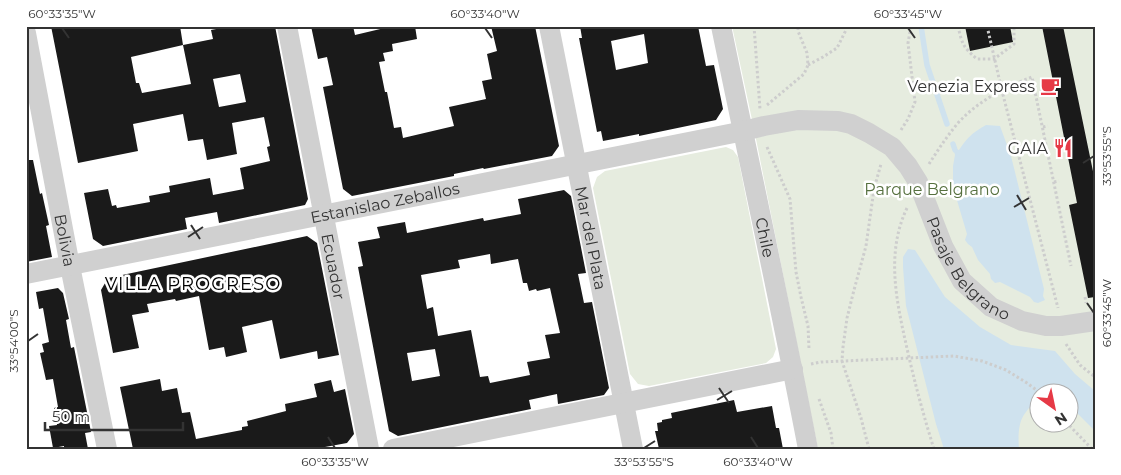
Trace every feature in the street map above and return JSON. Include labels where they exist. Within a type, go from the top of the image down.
[{"type":"street","name":"Ecuador","points":[[287,26],[369,449]]},
{"type":"street","name":"Mar del Plata","points":[[549,26],[633,449]]},
{"type":"street","name":"Chile","points":[[720,26],[744,132],[805,369],[808,449]]},
{"type":"street","name":"Bolivia","points":[[26,33],[107,449]]},
{"type":"street","name":"Pasaje Belgrano","points":[[744,132],[764,117],[838,121],[851,124],[869,133],[892,147],[908,166],[918,182],[942,246],[962,281],[991,307],[1022,321],[1046,326],[1061,326],[1095,321]]},
{"type":"street","name":"Estanislao Zeballos","points":[[26,274],[744,132]]},
{"type":"street","points":[[393,449],[805,369]]},
{"type":"path","points":[[754,26],[760,107],[764,117],[767,147],[790,199],[796,272],[808,326],[805,369],[821,362],[954,356],[982,361],[1006,370],[1028,383]]},
{"type":"path","points":[[764,117],[804,74],[808,65],[807,53],[798,31],[798,26]]},
{"type":"path","points":[[808,65],[823,58],[837,48],[846,30],[846,26]]},
{"type":"path","points":[[898,135],[908,120],[914,102],[908,43],[912,26]]},
{"type":"path","points":[[958,26],[965,49],[976,59],[994,58],[1014,44],[1014,26]]},
{"type":"path","points":[[987,26],[1059,312],[1064,339],[1080,364],[1095,377]]},
{"type":"path","points":[[926,168],[957,124],[972,109],[1013,84],[1032,77],[1071,266]]},
{"type":"path","points":[[1043,127],[1048,126]]},
{"type":"path","points":[[869,449],[842,361],[848,318],[866,246],[874,189],[883,158]]},
{"type":"path","points":[[1054,182],[1060,181]]},
{"type":"path","points":[[908,207],[902,219],[897,238],[894,261],[895,283],[898,308],[909,358],[921,409],[934,449]]},
{"type":"path","points":[[819,397],[831,433],[833,449]]},
{"type":"path","points":[[1076,432],[1092,449]]},
{"type":"green space","name":"Parque Belgrano","points":[[732,26],[1095,26],[1095,449],[818,449]]},
{"type":"green space","points":[[726,147],[733,150],[738,157],[776,349],[773,357],[766,363],[649,386],[638,384],[630,374],[593,188],[597,177],[605,171]]},
{"type":"water","points":[[986,125],[1000,126],[1011,156],[1044,289],[1043,296],[1045,300],[1038,303],[1000,282],[995,283],[978,260],[972,247],[965,240],[967,234],[953,182],[954,151],[956,149],[959,150],[977,130]]},
{"type":"water","points":[[908,249],[915,250],[945,297],[980,327],[1011,345],[1055,351],[1075,374],[1095,391],[1095,431],[1078,414],[1078,382],[1028,382],[1028,409],[1020,424],[1019,449],[944,449],[906,306],[903,257]]},
{"type":"building","points":[[51,26],[180,26],[183,45],[213,39],[211,30],[232,26],[275,26],[308,199],[305,205],[219,223],[217,212],[185,218],[187,229],[103,246],[93,239],[84,193],[108,189],[112,206],[116,205],[117,208],[150,202],[149,196],[170,192],[169,186],[210,178],[213,195],[244,189],[240,168],[270,161],[267,147],[270,146],[264,117],[232,123],[237,154],[207,160],[203,139],[188,141],[183,114],[133,124],[138,151],[78,163]],"holes":[[[183,45],[191,84],[142,93],[139,83],[136,83],[131,57]],[[240,74],[246,102],[219,107],[213,79]]]},
{"type":"building","points":[[311,26],[353,26],[355,35],[393,26],[415,26],[417,39],[392,44],[393,51],[383,53],[385,61],[379,62],[394,128],[401,127],[403,138],[454,126],[449,107],[486,99],[482,81],[492,79],[487,54],[497,51],[491,26],[535,26],[559,146],[552,156],[483,168],[454,174],[454,176],[352,196],[343,189],[323,87],[333,85],[327,57],[318,59]]},
{"type":"building","points":[[580,26],[698,26],[706,66],[714,65],[723,109],[716,120],[639,136],[639,134],[603,141],[601,131],[597,132],[579,38],[582,38]],"holes":[[[644,34],[648,63],[616,70],[611,41]]]},
{"type":"building","points":[[965,26],[1010,26],[1013,42],[970,51]]},
{"type":"building","points":[[1042,26],[1063,26],[1095,181],[1095,297],[1088,298],[1069,205],[1077,203]]},
{"type":"building","points":[[26,160],[33,160],[40,194],[42,193],[49,225],[46,226],[52,257],[26,262]]},
{"type":"building","points":[[564,190],[571,196],[586,273],[578,274],[584,303],[592,302],[609,388],[604,395],[558,404],[557,394],[529,400],[531,409],[398,436],[389,431],[358,267],[363,266],[358,242],[380,238],[377,227],[405,222],[407,233],[483,218],[484,221],[521,214],[518,199]],"holes":[[[490,254],[491,264],[518,259],[523,283],[527,283],[529,291],[550,288],[560,333],[545,335],[550,358],[527,362],[530,375],[490,383],[488,376],[480,377],[471,330],[438,336],[433,307],[427,309],[421,275],[460,268],[458,260]],[[435,349],[440,376],[412,381],[407,353]]]},
{"type":"building","points":[[307,236],[317,243],[339,355],[318,359],[317,351],[280,359],[272,320],[242,327],[247,352],[226,357],[224,347],[209,350],[199,296],[147,304],[149,312],[132,315],[139,348],[113,353],[101,290],[108,278]]},
{"type":"building","points":[[58,288],[63,293],[69,319],[66,320],[71,348],[74,347],[91,432],[85,433],[88,449],[64,449],[64,446],[53,448],[49,426],[57,425],[54,408],[58,407],[53,379],[46,380],[40,353],[44,352],[42,344],[49,342],[43,308],[39,309],[36,292]]},
{"type":"building","points":[[160,379],[162,391],[177,388],[182,413],[190,412],[196,439],[242,430],[242,427],[248,426],[247,421],[286,411],[285,404],[317,397],[314,384],[331,380],[334,392],[345,389],[354,434],[347,443],[325,447],[325,449],[133,449],[120,387]]},
{"type":"building","points":[[734,400],[737,412],[772,406],[776,428],[779,428],[783,449],[659,449],[655,431],[658,431],[657,423],[672,418],[671,413]]},
{"type":"waterway","points":[[921,26],[927,65],[947,124]]},
{"type":"waterway","points":[[953,144],[955,150]]},
{"type":"place","name":"Venezia Express","points":[[1050,86]]},
{"type":"place","name":"GAIA","points":[[1063,148]]},
{"type":"district","name":"VILLA PROGRESO","points":[[193,284]]}]
